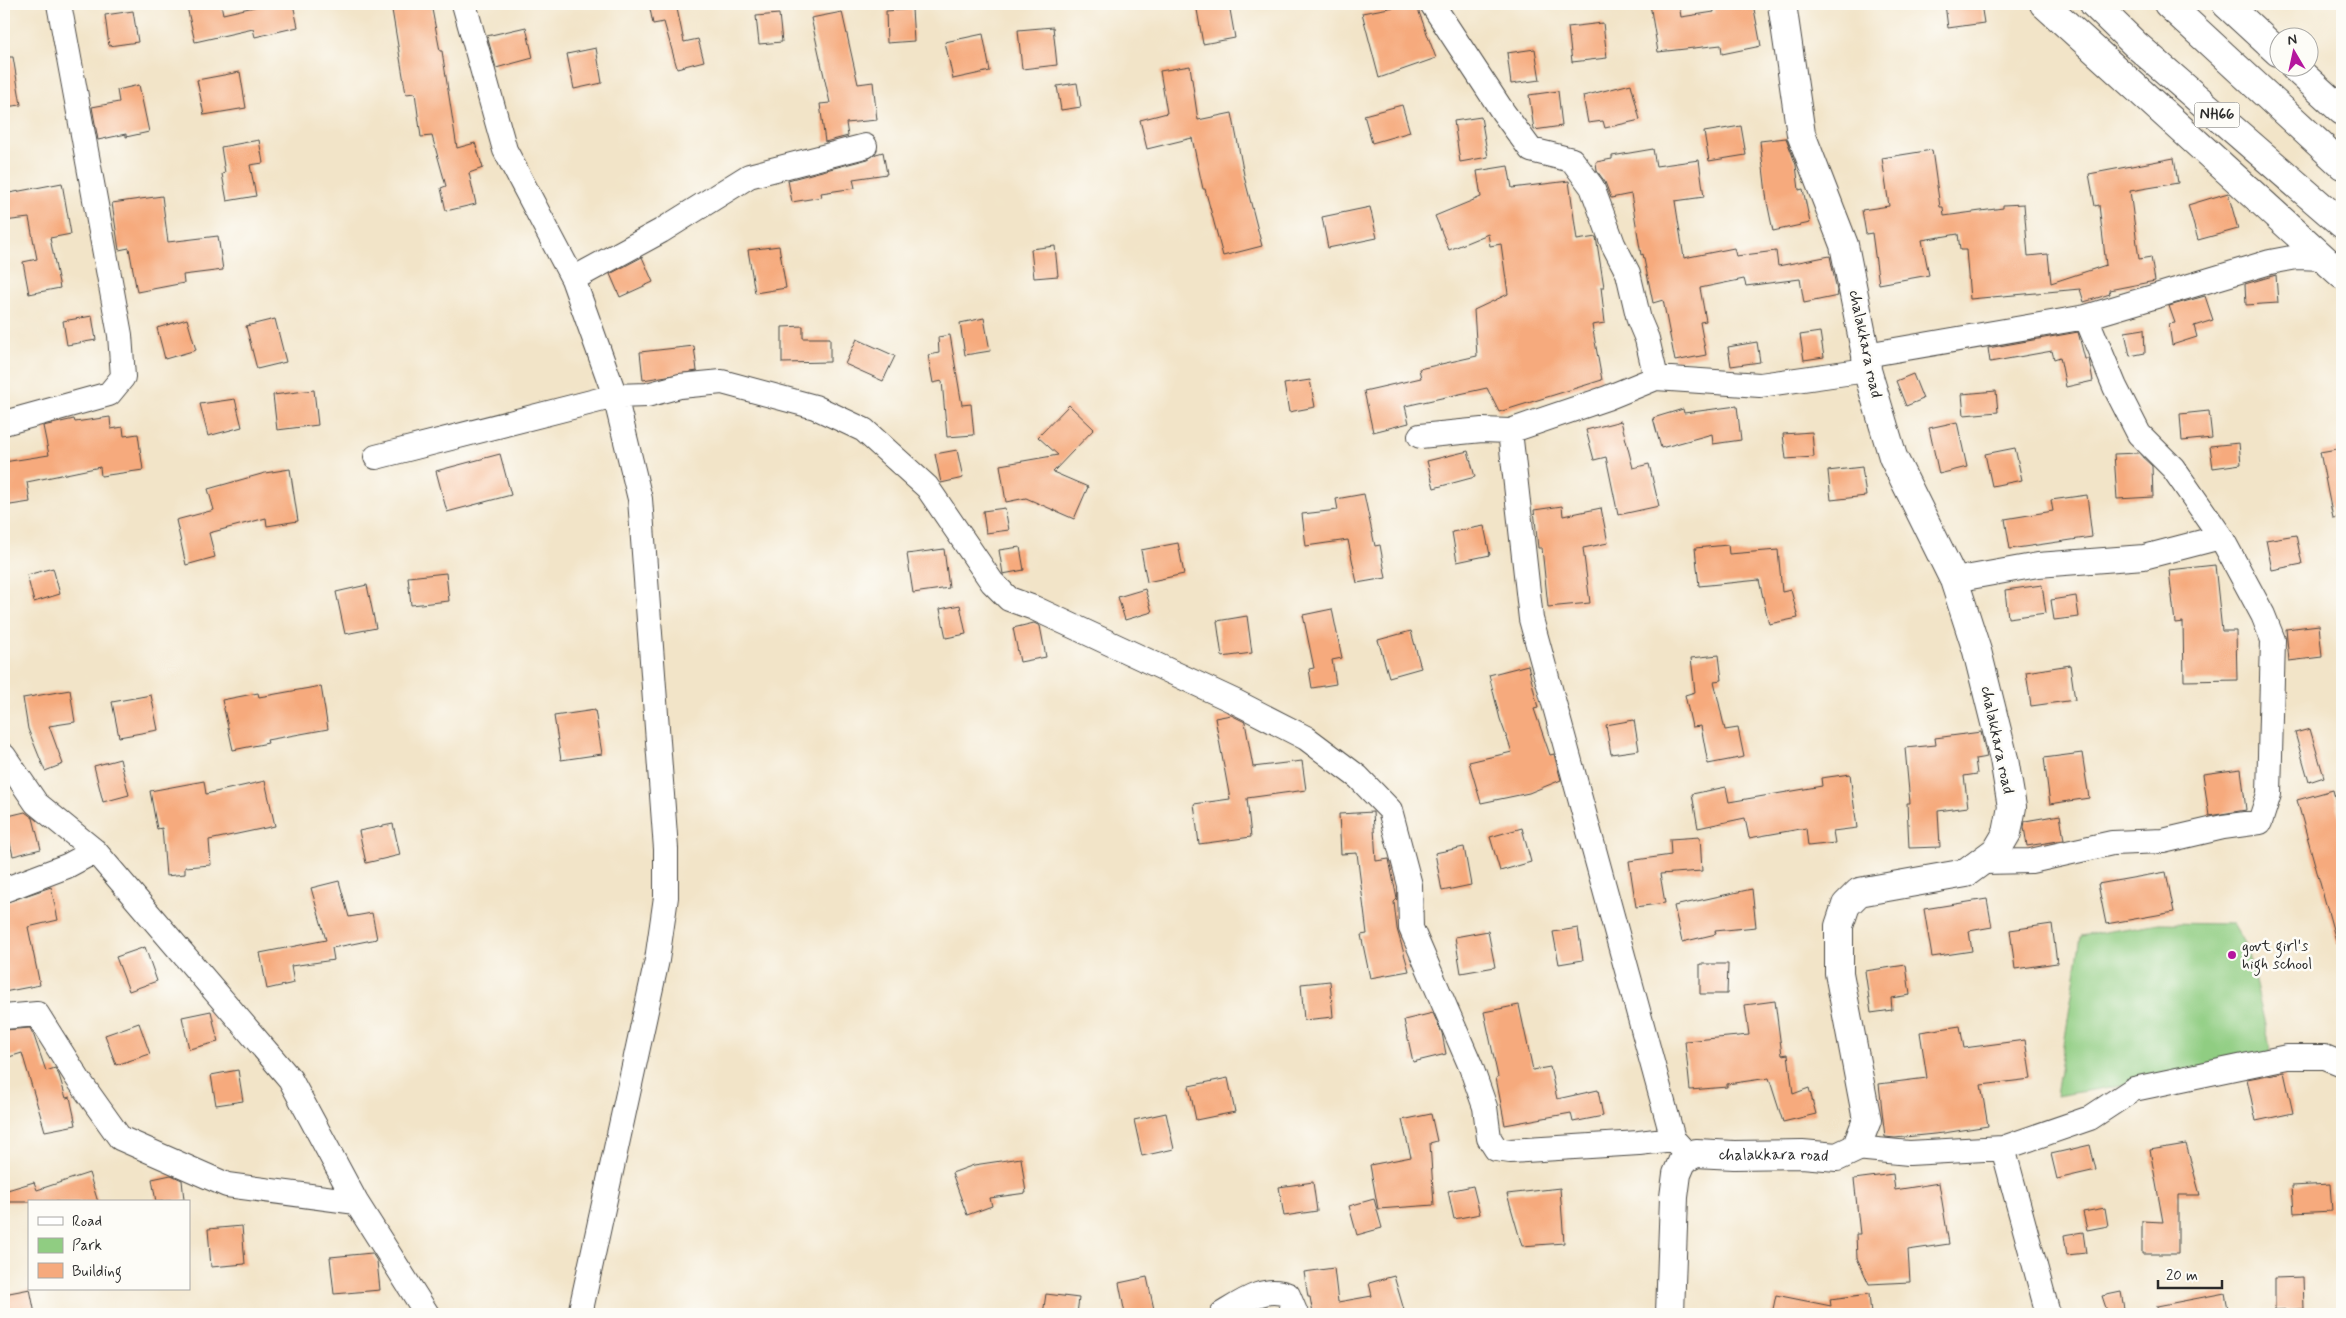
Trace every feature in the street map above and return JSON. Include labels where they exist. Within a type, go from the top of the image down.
[{"type":"main road","name":"chalakkara road","points":[[1681,1147],[1696,1153],[1734,1155],[1802,1154],[1837,1157],[1856,1148],[1867,1120],[1840,973],[1839,926],[1846,905],[1859,892],[1966,874],[1997,850],[2007,833],[2012,807],[2004,759],[1977,651],[1954,580],[1893,457],[1867,362],[1844,244],[1801,134],[1782,4]]},
{"type":"main road","points":[[2044,4],[2342,276]]},
{"type":"main road","name":"NH66","points":[[2094,4],[2135,44],[2342,224]]},
{"type":"main road","name":"NH66","points":[[2168,4],[2342,165]]},
{"type":"main road","points":[[2226,4],[2268,43]]},
{"type":"main road","points":[[2306,78],[2342,111]]},
{"type":"main road","points":[[1670,1314],[1674,1197],[1677,1174],[1683,1160],[1681,1147]]},
{"type":"street","points":[[4,423],[109,394],[123,377],[120,335],[59,4]]},
{"type":"street","points":[[464,4],[505,150],[574,279],[616,396],[640,499],[666,839],[666,897],[657,960],[580,1314]]},
{"type":"street","points":[[1432,4],[1502,112],[1531,150],[1572,160],[1592,187],[1613,244],[1628,274],[1639,320],[1648,339],[1656,378]]},
{"type":"street","points":[[574,279],[661,231],[749,176],[865,146]]},
{"type":"street","points":[[1420,436],[1482,430],[1510,431],[1607,398],[1656,378],[1760,384],[2086,317],[2270,262],[2297,257],[2322,258]]},
{"type":"street","points":[[1983,862],[2031,861],[2112,843],[2163,840],[2223,827],[2260,822],[2269,794],[2274,640],[2263,615],[2221,537],[2173,468],[2139,434],[2115,388],[2086,317]]},
{"type":"street","points":[[376,457],[616,396],[647,395],[680,386],[722,382],[815,407],[864,430],[927,487],[992,582],[1008,599],[1034,608],[1236,702],[1306,738],[1358,777],[1390,810],[1410,885],[1410,928],[1471,1068],[1485,1107],[1489,1138],[1496,1149],[1510,1151],[1639,1143],[1681,1147],[1531,619],[1510,431]]},
{"type":"street","points":[[1954,580],[2038,565],[2144,557],[2221,537]]},
{"type":"street","points":[[4,756],[36,803],[95,851],[290,1079],[356,1202],[427,1314]]},
{"type":"street","points":[[4,890],[67,866],[95,851]]},
{"type":"street","points":[[4,1017],[37,1014],[78,1079],[120,1138],[227,1185],[356,1202]]},
{"type":"street","points":[[1856,1148],[1909,1153],[2003,1148],[2090,1118],[2134,1090],[2287,1057],[2325,1057],[2342,1064]]},
{"type":"street","points":[[2003,1148],[2048,1314]]},
{"type":"street","points":[[1222,1314],[1252,1296],[1278,1291],[1288,1295],[1296,1314]]},
{"type":"green space","points":[[2159,923],[2233,924],[2248,950],[2272,1056],[2176,1076],[2056,1096],[2081,936]]},
{"type":"building","points":[[202,4],[221,4],[223,14],[267,4],[293,4],[298,27],[255,37],[253,29],[195,42],[187,7]]},
{"type":"building","points":[[391,4],[431,4],[440,51],[442,51],[457,148],[475,143],[483,168],[469,173],[476,204],[446,211],[441,188],[446,186],[432,136],[421,137],[415,93],[406,94]]},
{"type":"building","points":[[649,4],[676,4],[684,42],[698,39],[704,61],[677,68],[664,22],[653,24]]},
{"type":"building","points":[[1196,4],[1229,4],[1235,38],[1203,44]]},
{"type":"building","points":[[1416,4],[1436,58],[1379,78],[1362,13]]},
{"type":"building","points":[[1650,4],[1679,4],[1681,17],[1714,12],[1713,4],[1753,4],[1761,46],[1722,54],[1721,45],[1658,52]]},
{"type":"building","points":[[1945,4],[1981,4],[1984,23],[1948,28]]},
{"type":"building","points":[[912,9],[914,41],[887,43],[886,11]]},
{"type":"building","points":[[133,11],[138,42],[109,46],[105,15]]},
{"type":"building","points":[[842,12],[858,84],[873,82],[877,120],[846,123],[848,136],[825,142],[820,104],[830,103],[811,18]]},
{"type":"building","points":[[779,14],[782,42],[759,44],[756,16]]},
{"type":"building","points":[[1603,23],[1607,58],[1572,62],[1568,27]]},
{"type":"building","points":[[526,27],[533,58],[496,68],[487,36]]},
{"type":"building","points":[[1053,27],[1057,65],[1022,69],[1018,30]]},
{"type":"building","points":[[983,34],[990,71],[953,79],[945,42]]},
{"type":"building","points":[[596,48],[602,83],[574,89],[567,54]]},
{"type":"building","points":[[1535,49],[1540,80],[1511,84],[1507,53]]},
{"type":"building","points":[[4,57],[13,57],[21,105],[4,107]]},
{"type":"building","points":[[1190,66],[1198,120],[1232,113],[1245,180],[1262,246],[1223,256],[1205,189],[1203,189],[1192,138],[1147,149],[1140,120],[1167,113],[1160,71]]},
{"type":"building","points":[[240,72],[246,108],[204,115],[197,80]]},
{"type":"building","points":[[1077,83],[1081,107],[1061,110],[1057,86]]},
{"type":"building","points":[[1631,84],[1640,120],[1605,128],[1603,121],[1588,123],[1583,96]]},
{"type":"building","points":[[139,85],[149,132],[126,137],[126,134],[98,140],[92,107],[119,102],[117,90]]},
{"type":"building","points":[[1558,91],[1562,126],[1534,130],[1529,95]]},
{"type":"building","points":[[1402,105],[1410,132],[1372,143],[1364,115]]},
{"type":"building","points":[[1481,117],[1488,157],[1460,162],[1454,121]]},
{"type":"building","points":[[1741,126],[1746,155],[1709,161],[1704,132]]},
{"type":"building","points":[[1786,138],[1796,165],[1799,190],[1803,189],[1810,223],[1773,231],[1767,202],[1760,141]]},
{"type":"building","points":[[259,140],[263,163],[250,165],[256,196],[227,201],[222,174],[225,173],[221,147]]},
{"type":"building","points":[[1653,149],[1656,166],[1699,160],[1704,197],[1675,201],[1684,258],[1734,248],[1736,256],[1776,251],[1778,266],[1830,256],[1838,296],[1804,303],[1800,279],[1746,286],[1744,279],[1700,288],[1706,321],[1700,322],[1706,355],[1675,361],[1663,300],[1653,303],[1643,254],[1641,255],[1631,194],[1611,198],[1605,182],[1597,171],[1596,162],[1612,159],[1612,156]]},
{"type":"building","points":[[1932,150],[1940,207],[1943,207],[1944,216],[2003,208],[2003,205],[2024,204],[2028,256],[2048,254],[2051,283],[2106,265],[2099,205],[2095,206],[2089,174],[2174,158],[2178,183],[2130,191],[2139,259],[2151,257],[2155,281],[2109,290],[2110,294],[2084,302],[2080,289],[1970,299],[1966,250],[1960,250],[1958,234],[1922,240],[1929,275],[1879,284],[1872,233],[1866,234],[1862,210],[1889,206],[1882,158]]},
{"type":"building","points":[[883,152],[887,174],[853,179],[855,188],[821,193],[822,197],[792,202],[788,180],[868,159]]},
{"type":"building","points":[[1508,166],[1512,188],[1569,181],[1577,240],[1596,237],[1604,287],[1601,287],[1605,323],[1592,325],[1602,380],[1499,412],[1487,388],[1405,406],[1409,423],[1373,432],[1364,391],[1421,378],[1419,369],[1477,356],[1474,310],[1508,294],[1501,244],[1490,246],[1488,234],[1449,250],[1435,216],[1481,197],[1477,171]]},
{"type":"building","points":[[62,183],[71,234],[50,238],[60,288],[29,294],[23,262],[37,259],[29,218],[4,221],[4,194]]},
{"type":"building","points":[[2228,193],[2238,229],[2198,240],[2188,205]]},
{"type":"building","points":[[162,196],[168,242],[218,236],[223,270],[183,275],[184,283],[137,292],[129,248],[119,250],[112,203]]},
{"type":"building","points":[[1370,207],[1377,238],[1328,248],[1322,217]]},
{"type":"building","points":[[779,246],[786,288],[755,293],[748,250]]},
{"type":"building","points":[[1055,246],[1058,276],[1034,278],[1031,249]]},
{"type":"building","points":[[642,257],[653,282],[620,297],[610,274]]},
{"type":"building","points":[[2276,275],[2278,303],[2246,305],[2245,284]]},
{"type":"building","points":[[2205,296],[2213,320],[2194,326],[2197,337],[2172,345],[2169,324],[2175,323],[2169,306]]},
{"type":"building","points":[[92,316],[96,340],[67,345],[63,321]]},
{"type":"building","points":[[984,318],[990,351],[965,355],[960,323]]},
{"type":"building","points":[[187,319],[196,350],[165,359],[157,328]]},
{"type":"building","points":[[275,319],[286,362],[257,369],[246,326]]},
{"type":"building","points":[[803,326],[803,338],[830,338],[830,362],[782,363],[782,327]]},
{"type":"building","points":[[2144,329],[2145,353],[2130,356],[2125,332]]},
{"type":"building","points":[[1820,332],[1824,357],[1804,360],[1800,335]]},
{"type":"building","points":[[2078,332],[2085,359],[2089,359],[2093,381],[2066,387],[2060,357],[2054,359],[2052,351],[1990,362],[1988,348]]},
{"type":"building","points":[[950,335],[962,405],[971,404],[974,435],[947,437],[942,381],[933,383],[928,355],[939,353],[938,337]]},
{"type":"building","points":[[857,339],[895,356],[883,381],[845,364]]},
{"type":"building","points":[[1757,342],[1760,362],[1731,366],[1728,347]]},
{"type":"building","points":[[694,346],[697,371],[643,380],[640,352]]},
{"type":"building","points":[[1913,374],[1923,399],[1906,406],[1896,381]]},
{"type":"building","points":[[1310,380],[1315,407],[1289,412],[1284,384]]},
{"type":"building","points":[[314,390],[318,425],[277,430],[273,395]]},
{"type":"building","points":[[1996,391],[1998,412],[1964,415],[1962,394]]},
{"type":"building","points":[[235,399],[242,427],[208,436],[200,404]]},
{"type":"building","points":[[1069,405],[1094,429],[1053,472],[1088,487],[1074,519],[1026,498],[1006,502],[1000,465],[1058,455],[1038,437]]},
{"type":"building","points":[[1737,406],[1741,440],[1713,444],[1712,434],[1661,448],[1653,418],[1683,409],[1684,413]]},
{"type":"building","points":[[2209,411],[2212,438],[2182,441],[2180,414]]},
{"type":"building","points":[[110,417],[111,429],[123,427],[124,436],[138,434],[143,470],[101,476],[100,467],[27,482],[30,502],[4,506],[4,462],[49,455],[43,426],[74,419],[75,422]]},
{"type":"building","points":[[1621,421],[1633,468],[1649,464],[1659,506],[1618,515],[1606,457],[1594,460],[1586,430]]},
{"type":"building","points":[[1957,422],[1967,467],[1939,474],[1929,428]]},
{"type":"building","points":[[1812,432],[1814,457],[1786,459],[1783,434]]},
{"type":"building","points":[[2239,443],[2241,464],[2213,468],[2210,446]]},
{"type":"building","points":[[2015,448],[2022,480],[1992,486],[1985,454]]},
{"type":"building","points":[[2342,448],[2342,517],[2333,518],[2320,452]]},
{"type":"building","points":[[957,450],[963,478],[941,483],[935,454]]},
{"type":"building","points":[[1468,451],[1475,477],[1434,488],[1427,461]]},
{"type":"building","points":[[2138,453],[2152,466],[2153,497],[2117,499],[2114,454]]},
{"type":"building","points":[[500,454],[511,495],[447,512],[436,471]]},
{"type":"building","points":[[1862,467],[1866,496],[1831,500],[1828,471]]},
{"type":"building","points":[[290,469],[298,521],[267,526],[266,518],[209,533],[215,557],[186,565],[176,520],[214,510],[208,489],[265,473]]},
{"type":"building","points":[[1364,494],[1375,546],[1380,545],[1386,578],[1357,583],[1348,540],[1306,546],[1302,514],[1338,510],[1336,499]]},
{"type":"building","points":[[2087,495],[2092,537],[2010,549],[2005,519],[2053,511],[2051,500]]},
{"type":"building","points":[[1562,506],[1563,516],[1601,508],[1608,543],[1583,548],[1590,603],[1548,607],[1542,548],[1538,548],[1534,510]]},
{"type":"building","points":[[1005,508],[1009,530],[986,533],[983,511]]},
{"type":"building","points":[[1484,526],[1490,555],[1457,562],[1452,532]]},
{"type":"building","points":[[2296,535],[2302,564],[2272,570],[2266,540]]},
{"type":"building","points":[[1178,543],[1184,574],[1147,582],[1141,550]]},
{"type":"building","points":[[1728,545],[1729,554],[1778,550],[1782,592],[1791,590],[1798,618],[1769,624],[1759,580],[1699,586],[1695,548]]},
{"type":"building","points":[[1020,547],[1024,570],[1003,574],[999,550]]},
{"type":"building","points":[[944,549],[949,588],[913,593],[907,554]]},
{"type":"building","points":[[2215,565],[2222,631],[2236,631],[2237,680],[2184,681],[2183,622],[2175,623],[2169,570]]},
{"type":"building","points":[[53,568],[60,594],[34,602],[27,575]]},
{"type":"building","points":[[446,573],[449,601],[411,605],[408,577]]},
{"type":"building","points":[[367,585],[376,628],[345,634],[336,592]]},
{"type":"building","points":[[2042,585],[2046,613],[2008,618],[2005,590]]},
{"type":"building","points":[[1145,589],[1152,612],[1125,620],[1118,597]]},
{"type":"building","points":[[2076,596],[2079,617],[2054,620],[2051,600]]},
{"type":"building","points":[[960,605],[966,634],[946,638],[940,609]]},
{"type":"building","points":[[1332,609],[1342,658],[1332,660],[1336,684],[1312,688],[1309,669],[1314,668],[1303,615]]},
{"type":"building","points":[[1247,616],[1252,653],[1222,657],[1217,621]]},
{"type":"building","points":[[1034,623],[1040,626],[1046,657],[1020,662],[1013,628]]},
{"type":"building","points":[[2319,625],[2322,657],[2289,661],[2286,629]]},
{"type":"building","points":[[1411,631],[1421,668],[1389,677],[1378,640]]},
{"type":"building","points":[[1719,655],[1722,680],[1714,681],[1725,730],[1738,728],[1744,757],[1708,764],[1701,726],[1692,727],[1685,695],[1695,692],[1691,658]]},
{"type":"building","points":[[1528,665],[1538,708],[1534,709],[1550,755],[1554,754],[1561,780],[1529,793],[1481,803],[1469,762],[1512,752],[1500,719],[1489,675]]},
{"type":"building","points":[[2070,665],[2075,700],[2031,706],[2026,672]]},
{"type":"building","points":[[321,686],[328,729],[267,740],[268,743],[233,750],[222,700],[258,693],[259,697]]},
{"type":"building","points":[[70,690],[75,722],[49,726],[63,764],[45,771],[28,729],[23,698]]},
{"type":"building","points":[[151,695],[158,730],[119,737],[112,702]]},
{"type":"building","points":[[595,710],[602,754],[561,760],[554,716]]},
{"type":"building","points":[[1231,715],[1245,722],[1253,767],[1302,761],[1306,790],[1247,798],[1251,837],[1199,844],[1194,804],[1230,799],[1215,718]]},
{"type":"building","points":[[1634,720],[1639,750],[1611,754],[1606,725]]},
{"type":"building","points":[[2310,729],[2324,777],[2309,782],[2295,733]]},
{"type":"building","points":[[1981,732],[1987,757],[1975,759],[1977,774],[1964,776],[1968,807],[1938,811],[1940,847],[1909,848],[1907,803],[1910,803],[1905,748],[1936,745],[1935,738]]},
{"type":"building","points":[[2082,753],[2089,798],[2050,804],[2044,758]]},
{"type":"building","points":[[120,759],[129,795],[103,802],[94,766]]},
{"type":"building","points":[[2241,769],[2246,810],[2209,816],[2203,774]]},
{"type":"building","points":[[1850,774],[1857,828],[1833,831],[1835,843],[1808,846],[1806,828],[1749,838],[1745,818],[1698,828],[1692,794],[1726,787],[1729,802],[1822,786],[1821,778]]},
{"type":"building","points":[[204,781],[206,794],[265,781],[275,826],[209,840],[211,865],[185,867],[185,874],[166,876],[162,828],[157,829],[150,791]]},
{"type":"building","points":[[2333,790],[2342,824],[2342,943],[2337,944],[2297,800]]},
{"type":"building","points":[[25,812],[33,818],[41,849],[13,856],[4,817]]},
{"type":"building","points":[[1373,812],[1376,861],[1389,859],[1397,899],[1394,902],[1397,929],[1409,971],[1370,978],[1361,935],[1367,934],[1357,853],[1341,854],[1339,814]]},
{"type":"building","points":[[2060,815],[2064,840],[2027,846],[2025,821]]},
{"type":"building","points":[[393,824],[400,855],[366,863],[359,831]]},
{"type":"building","points":[[1522,828],[1531,862],[1500,871],[1490,837]]},
{"type":"building","points":[[1700,837],[1702,871],[1660,874],[1665,903],[1636,907],[1629,861],[1671,855],[1670,839]]},
{"type":"building","points":[[1464,847],[1471,885],[1442,891],[1435,853]]},
{"type":"building","points":[[2166,872],[2174,912],[2106,924],[2098,884]]},
{"type":"building","points":[[339,881],[349,917],[372,913],[377,939],[332,948],[334,960],[291,966],[294,983],[267,989],[260,953],[326,940],[311,888]]},
{"type":"building","points":[[51,887],[58,920],[28,927],[40,985],[4,992],[4,903]]},
{"type":"building","points":[[1752,889],[1756,927],[1715,931],[1716,934],[1682,942],[1674,906]]},
{"type":"building","points":[[1987,899],[1992,927],[1969,931],[1972,951],[1932,957],[1924,909]]},
{"type":"building","points":[[2052,924],[2057,963],[2015,969],[2010,930]]},
{"type":"building","points":[[1578,928],[1583,960],[1559,964],[1553,932]]},
{"type":"building","points":[[1488,931],[1495,967],[1461,973],[1455,937]]},
{"type":"building","points":[[145,947],[157,981],[129,991],[116,957]]},
{"type":"building","points":[[1700,964],[1728,964],[1727,994],[1700,994]]},
{"type":"building","points":[[1906,965],[1910,995],[1891,998],[1892,1010],[1871,1013],[1865,971]]},
{"type":"building","points":[[1330,981],[1333,1017],[1304,1020],[1301,984]]},
{"type":"building","points":[[1775,1001],[1782,1055],[1788,1054],[1793,1094],[1809,1088],[1816,1114],[1783,1122],[1769,1078],[1727,1084],[1727,1087],[1690,1090],[1685,1041],[1749,1035],[1745,1005]]},
{"type":"building","points":[[1519,1005],[1533,1070],[1550,1067],[1557,1099],[1598,1090],[1603,1116],[1573,1122],[1571,1113],[1505,1125],[1496,1078],[1498,1077],[1484,1012]]},
{"type":"building","points":[[211,1011],[218,1042],[189,1049],[182,1017]]},
{"type":"building","points":[[1433,1013],[1442,1033],[1446,1054],[1413,1062],[1404,1020]]},
{"type":"building","points":[[139,1023],[150,1054],[116,1065],[105,1035]]},
{"type":"building","points":[[1960,1026],[1964,1048],[2025,1040],[2031,1079],[1981,1085],[1988,1126],[1944,1133],[1895,1138],[1885,1137],[1879,1084],[1927,1078],[1920,1032]]},
{"type":"building","points":[[30,1028],[46,1071],[55,1068],[66,1098],[70,1097],[76,1125],[45,1131],[22,1053],[9,1057],[4,1040],[4,1030]]},
{"type":"building","points":[[238,1070],[243,1101],[216,1105],[211,1075]]},
{"type":"building","points":[[2284,1072],[2293,1113],[2256,1121],[2247,1079]]},
{"type":"building","points":[[1228,1078],[1235,1112],[1196,1120],[1189,1086]]},
{"type":"building","points":[[1166,1113],[1174,1149],[1142,1156],[1134,1120]]},
{"type":"building","points":[[1431,1114],[1437,1141],[1430,1143],[1434,1205],[1378,1209],[1370,1165],[1411,1157],[1402,1120]]},
{"type":"building","points":[[2186,1144],[2200,1195],[2178,1195],[2178,1254],[2142,1254],[2142,1221],[2163,1222],[2150,1150]]},
{"type":"building","points":[[2090,1145],[2096,1170],[2057,1179],[2051,1154]]},
{"type":"building","points":[[1021,1158],[1026,1193],[990,1198],[992,1206],[967,1215],[952,1173],[974,1165]]},
{"type":"building","points":[[89,1173],[97,1200],[4,1202],[4,1191],[34,1182],[37,1190]]},
{"type":"building","points":[[1893,1174],[1895,1190],[1939,1183],[1949,1244],[1908,1250],[1910,1282],[1869,1284],[1857,1258],[1856,1234],[1860,1234],[1854,1179]]},
{"type":"building","points":[[171,1175],[182,1180],[184,1200],[156,1200],[152,1179]]},
{"type":"building","points":[[1313,1182],[1317,1211],[1284,1216],[1279,1187]]},
{"type":"building","points":[[2330,1184],[2332,1211],[2294,1213],[2292,1186]]},
{"type":"building","points":[[1473,1186],[1480,1214],[1454,1219],[1448,1191]]},
{"type":"building","points":[[1560,1188],[1564,1243],[1522,1246],[1507,1194]]},
{"type":"building","points":[[1374,1199],[1382,1228],[1357,1235],[1349,1206]]},
{"type":"building","points":[[2105,1208],[2108,1226],[2087,1230],[2083,1212]]},
{"type":"building","points":[[242,1226],[245,1264],[211,1267],[208,1229]]},
{"type":"building","points":[[2083,1232],[2086,1253],[2067,1255],[2064,1235]]},
{"type":"building","points":[[372,1253],[377,1261],[380,1290],[334,1294],[330,1257]]},
{"type":"building","points":[[1334,1268],[1338,1302],[1372,1296],[1369,1283],[1394,1276],[1404,1310],[1390,1314],[1313,1314],[1304,1272]]},
{"type":"building","points":[[1147,1277],[1155,1314],[1125,1314],[1119,1283]]},
{"type":"building","points":[[2303,1277],[2304,1309],[2275,1310],[2275,1278]]},
{"type":"building","points":[[30,1290],[35,1314],[4,1314],[4,1294]]},
{"type":"building","points":[[2121,1292],[2125,1314],[2108,1314],[2102,1296]]},
{"type":"building","points":[[2225,1293],[2229,1314],[2158,1314],[2157,1306]]},
{"type":"building","points":[[1046,1294],[1079,1298],[1077,1314],[1043,1314]]},
{"type":"building","points":[[1869,1294],[1871,1314],[1832,1314],[1831,1310],[1831,1314],[1772,1314],[1776,1295],[1831,1306],[1830,1299]]},
{"type":"place","name":"govt girl's high school","points":[[2232,955]]}]
